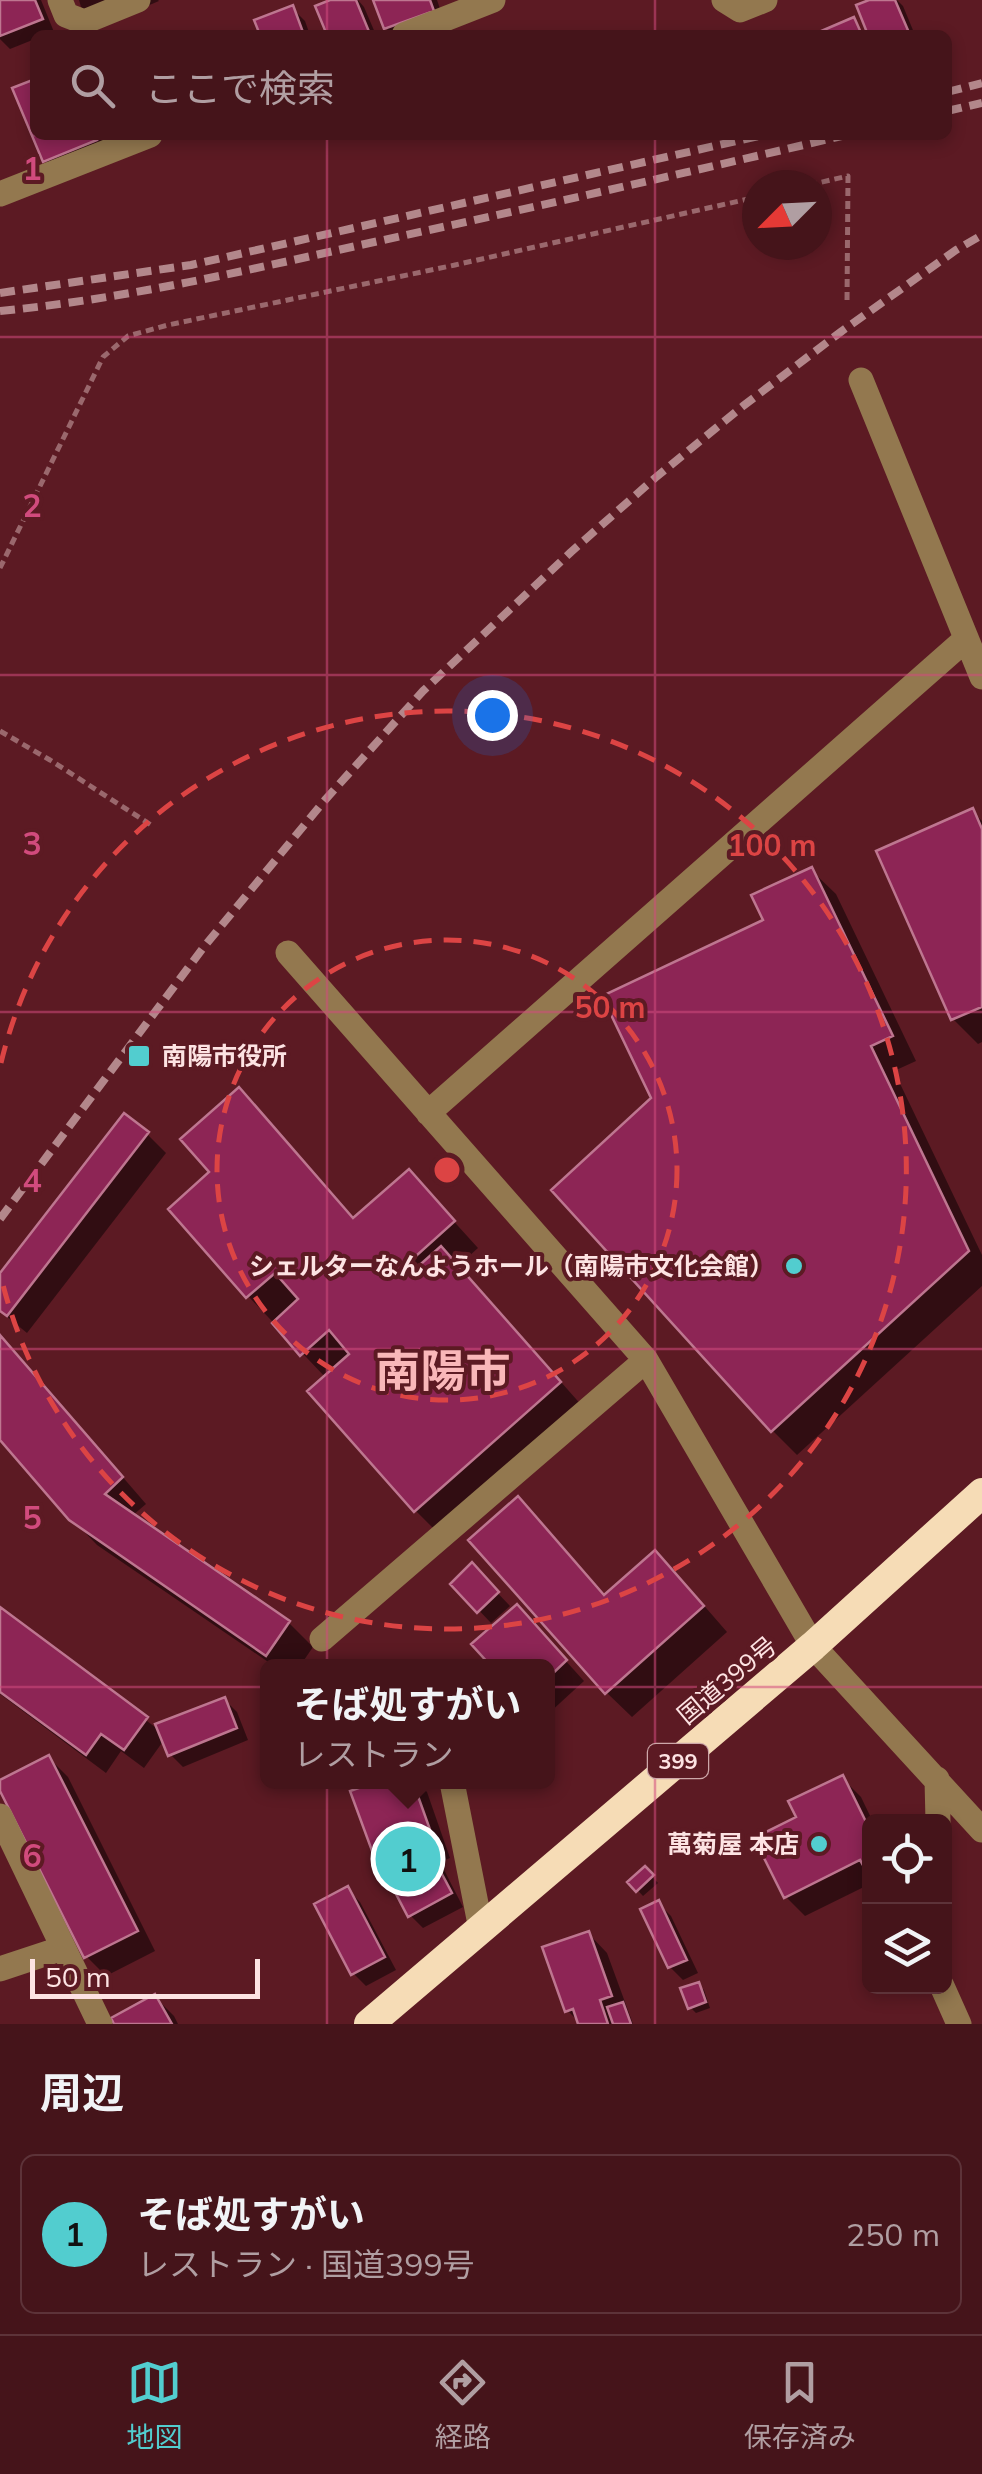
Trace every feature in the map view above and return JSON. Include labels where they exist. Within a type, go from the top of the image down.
[{"type":"highway","name":"国道399号","points":[[369,2024],[813,1646],[982,1492]]},
{"type":"street","points":[[60,0],[66,16],[84,22],[138,0]]},
{"type":"street","points":[[417,30],[493,0]]},
{"type":"street","points":[[724,0],[740,10],[765,0]]},
{"type":"street","points":[[0,194],[137,140]]},
{"type":"street","points":[[861,380],[982,677]]},
{"type":"street","points":[[428,1113],[966,638]]},
{"type":"street","points":[[288,952],[646,1360],[813,1646],[982,1830]]},
{"type":"street","points":[[322,1639],[646,1360]]},
{"type":"street","points":[[937,1780],[938,1814]]},
{"type":"street","points":[[453,1789],[481,1928]]},
{"type":"street","points":[[0,1816],[100,2024]]},
{"type":"street","points":[[0,1969],[64,1948]]},
{"type":"street","points":[[946,1994],[959,2024]]},
{"type":"path","points":[[832,180],[848,176],[847,302]]},
{"type":"path","points":[[0,568],[104,357],[128,336],[742,200]]},
{"type":"path","points":[[0,731],[151,825]]},
{"type":"building","points":[[0,0],[35,0],[43,19],[0,36]]},
{"type":"building","points":[[330,0],[356,0],[368,30],[325,30],[315,6]]},
{"type":"building","points":[[373,0],[430,0],[434,11],[384,29]]},
{"type":"building","points":[[869,0],[895,0],[908,30],[866,30],[856,5]]},
{"type":"building","points":[[293,5],[302,30],[258,30],[254,20]]},
{"type":"building","points":[[854,17],[860,30],[824,30]]},
{"type":"building","points":[[30,81],[30,131],[12,88]]},
{"type":"building","points":[[34,140],[97,140],[43,162]]},
{"type":"building","points":[[973,808],[982,829],[982,1007],[951,1020],[876,851]]},
{"type":"building","points":[[812,867],[893,1036],[871,1046],[969,1251],[771,1432],[551,1190],[651,1098],[602,996],[763,920],[751,895]]},
{"type":"building","name":"南陽市役所","points":[[239,1087],[353,1218],[409,1169],[455,1221],[407,1264],[413,1271],[441,1246],[561,1382],[414,1512],[307,1391],[349,1354],[329,1330],[300,1356],[272,1323],[298,1299],[275,1273],[246,1298],[168,1209],[209,1172],[180,1139]]},
{"type":"building","points":[[124,1113],[149,1132],[7,1316],[0,1311],[0,1273]]},
{"type":"building","points":[[0,1335],[123,1477],[105,1494],[290,1621],[266,1656],[69,1520],[0,1440]]},
{"type":"building","points":[[518,1496],[604,1595],[655,1550],[704,1606],[605,1694],[468,1540]]},
{"type":"building","points":[[472,1562],[499,1592],[477,1613],[450,1584]]},
{"type":"building","points":[[517,1604],[567,1660],[555,1671],[555,1659],[485,1659],[471,1644]]},
{"type":"building","points":[[0,1607],[148,1717],[124,1750],[101,1734],[86,1755],[0,1692]]},
{"type":"building","points":[[225,1697],[237,1728],[168,1756],[155,1724]]},
{"type":"building","points":[[49,1755],[138,1931],[84,1958],[0,1791],[0,1780]]},
{"type":"building","points":[[843,1775],[862,1814],[862,1864],[860,1860],[784,1898],[754,1838],[796,1817],[788,1801]]},
{"type":"building","points":[[416,1789],[433,1838],[375,1859],[350,1791]]},
{"type":"building","points":[[426,1844],[452,1893],[408,1917],[382,1867]]},
{"type":"building","points":[[645,1866],[654,1875],[636,1892],[627,1882]]},
{"type":"building","points":[[348,1886],[385,1957],[351,1975],[314,1904]]},
{"type":"building","points":[[659,1900],[687,1960],[668,1968],[640,1909]]},
{"type":"building","points":[[589,1931],[612,1996],[600,2000],[608,2024],[578,2024],[573,2009],[565,2012],[542,1947]]},
{"type":"building","points":[[699,1982],[706,2002],[688,2009],[680,1988]]},
{"type":"building","points":[[155,1994],[172,2024],[114,2024],[111,2018]]},
{"type":"building","points":[[623,2002],[631,2024],[613,2024],[607,2007]]},
{"type":"railway","points":[[952,91],[982,83]]},
{"type":"railway","points":[[952,110],[982,103]]},
{"type":"railway","points":[[0,293],[191,265],[741,140]]},
{"type":"railway","points":[[0,311],[138,292],[229,274],[825,140]]},
{"type":"railway","points":[[0,1219],[203,948],[325,800],[423,691],[571,552],[743,406],[842,331],[982,235]]},
{"type":"place","name":"南陽市役所","points":[[139,1056]]},
{"type":"place","name":"シェルターなんようホール（南陽市文化会館）","points":[[794,1266]]},
{"type":"place","name":"萬菊屋 本店","points":[[819,1844]]},
{"type":"place","name":"そば処すがい","points":[[408,1859]]},
{"type":"district","name":"南陽市","points":[[443,1371]]}]
